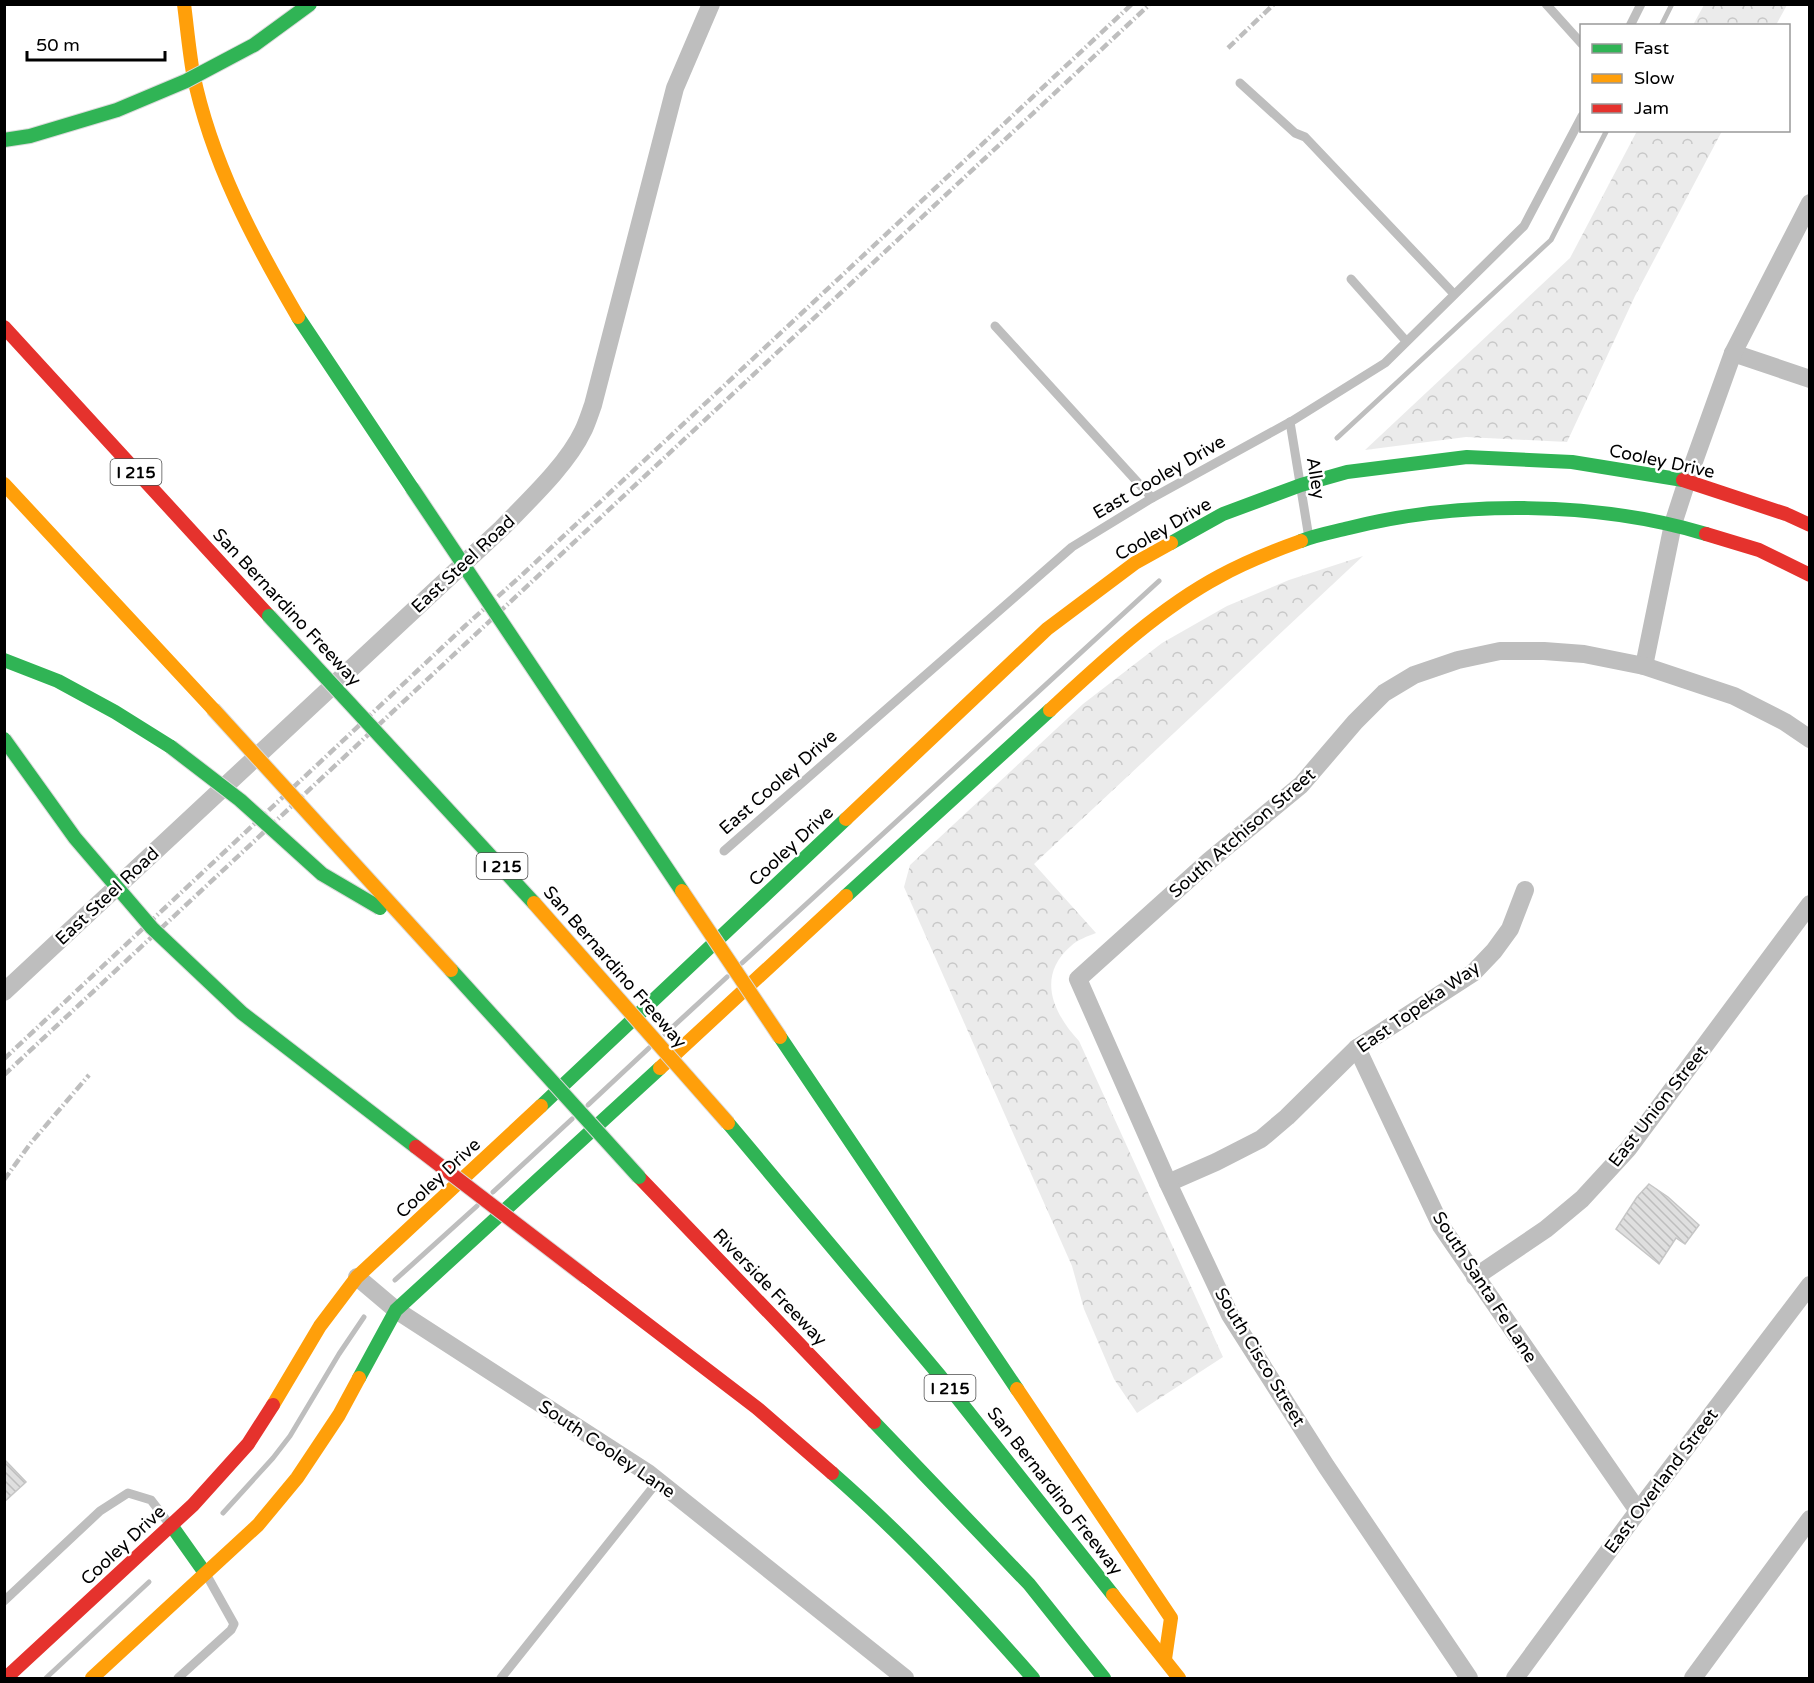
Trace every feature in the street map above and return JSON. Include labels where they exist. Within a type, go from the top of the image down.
[{"type":"main road","points":[[184,4],[195,80],[215,153],[237,209],[261,257],[412,488],[1171,1618],[1165,1659]]},
{"type":"main road","points":[[4,140],[30,136],[117,110],[186,81],[254,45],[310,4]]},
{"type":"main road","name":"San Bernardino Freeway","points":[[4,327],[269,616],[435,792],[728,1123],[933,1367],[1165,1659]]},
{"type":"main road","name":"Cooley Drive","points":[[6,1678],[193,1505],[248,1444],[293,1374],[320,1326],[357,1277],[507,1139],[1047,629],[1135,563],[1223,514],[1300,485],[1347,472],[1467,458],[1572,462],[1687,481],[1786,514],[1809,525]]},
{"type":"main road","points":[[4,484],[213,709],[406,923]]},
{"type":"main road","points":[[92,1678],[258,1525],[297,1478],[339,1415],[396,1310],[1114,651],[1169,609],[1219,576],[1271,552],[1309,538],[1385,519],[1462,509],[1572,510],[1673,524],[1759,550],[1809,575]]},
{"type":"main road","points":[[4,660],[58,681],[115,712],[171,747],[240,800],[322,874],[406,923]]},
{"type":"main road","points":[[4,740],[75,838],[152,928],[242,1013],[757,1408],[873,1508],[985,1623],[1033,1678]]},
{"type":"main road","name":"Riverside Freeway","points":[[406,923],[639,1177],[1029,1584],[1104,1678]]},
{"type":"main road","points":[[171,1525],[206,1573]]},
{"type":"main road","name":"I 215","points":[[1165,1659],[1179,1678]]},
{"type":"street","name":"East Steel Road","points":[[4,992],[502,528],[567,457],[583,432],[593,405],[675,88],[711,4]]},
{"type":"street","points":[[1644,666],[1673,524],[1687,481],[1733,353],[1809,203]]},
{"type":"street","points":[[1733,353],[1809,379]]},
{"type":"street","name":"South Atchison Street","points":[[1077,979],[1209,861],[1300,785],[1355,722],[1384,693],[1414,675],[1458,660],[1500,651],[1544,651],[1584,654],[1644,666],[1734,696],[1785,722],[1809,740]]},
{"type":"street","name":"East Topeka Way","points":[[1168,1183],[1261,1139],[1287,1117],[1357,1048],[1473,973],[1494,951],[1510,929],[1525,890]]},
{"type":"street","name":"East Union Street","points":[[1475,1277],[1546,1229],[1582,1198],[1628,1149],[1809,904]]},
{"type":"street","name":"South Cisco Street","points":[[1077,979],[1230,1315],[1326,1466],[1469,1678]]},
{"type":"street","name":"South Santa Fe Lane","points":[[1357,1048],[1441,1226],[1638,1511]]},
{"type":"street","name":"South Cooley Lane","points":[[357,1277],[396,1310],[658,1481],[905,1678]]},
{"type":"street","name":"East Overland Street","points":[[1515,1678],[1809,1285]]},
{"type":"street","points":[[1693,1678],[1809,1519]]},
{"type":"lane","points":[[1546,4],[1580,43]]},
{"type":"lane","points":[[1631,24],[1641,4]]},
{"type":"lane","points":[[1240,83],[1294,133],[1305,136],[1454,294]]},
{"type":"lane","name":"East Cooley Drive","points":[[724,851],[1072,547],[1152,498],[1290,422],[1384,363],[1524,226],[1580,118]]},
{"type":"lane","points":[[1351,279],[1406,341]]},
{"type":"lane","points":[[996,326],[1152,498]]},
{"type":"lane","name":"Alley","points":[[1290,422],[1309,538]]},
{"type":"lane","points":[[501,1678],[658,1481]]},
{"type":"lane","points":[[4,1601],[100,1511],[128,1494],[151,1500],[171,1525]]},
{"type":"lane","points":[[178,1678],[231,1630],[234,1624],[206,1573]]},
{"type":"green space","points":[[1704,4],[1787,5],[1777,24],[1694,24]]},
{"type":"green space","points":[[1636,132],[1721,132],[1635,296],[1567,442],[1466,437],[1365,450],[1570,258]]},
{"type":"green space","points":[[1363,556],[1034,864],[1096,933],[1076,942],[1060,958],[1051,982],[1052,994],[1062,1019],[1079,1041],[1223,1357],[1137,1413],[1114,1379],[1084,1309],[1072,1266],[904,887],[910,865],[1083,704],[1162,643],[1227,606],[1289,580]]},
{"type":"building","points":[[1649,1184],[1668,1197],[1699,1225],[1685,1244],[1676,1238],[1659,1264],[1616,1229],[1637,1197]]},
{"type":"building","points":[[4,1459],[26,1482],[4,1502]]},
{"type":"waterway","points":[[1662,24],[1672,4]]},
{"type":"waterway","points":[[1337,438],[1551,240],[1606,132]]},
{"type":"waterway","points":[[742,963],[1159,581]]},
{"type":"waterway","points":[[665,1034],[727,977]]},
{"type":"waterway","points":[[588,1105],[649,1048]]},
{"type":"waterway","points":[[493,1192],[572,1119]]},
{"type":"waterway","points":[[395,1280],[477,1206]]},
{"type":"waterway","points":[[223,1513],[290,1436],[364,1317]]},
{"type":"waterway","points":[[46,1678],[149,1582]]},
{"type":"railway","points":[[4,1059],[1132,4]]},
{"type":"railway","points":[[4,1075],[1150,4]]},
{"type":"railway","points":[[1228,48],[1274,4]]},
{"type":"railway","points":[[4,1180],[30,1144],[89,1075]]},
{"type":"traffic: fast","points":[[4,140],[30,136],[117,110],[186,81],[254,45],[310,4]]},
{"type":"traffic: fast","points":[[298,317],[412,488]]},
{"type":"traffic: fast","points":[[1171,543],[1223,514],[1301,485],[1347,472],[1467,457],[1572,462],[1683,480]]},
{"type":"traffic: fast","points":[[412,488],[682,891]]},
{"type":"traffic: fast","points":[[1301,541],[1392,519],[1436,512],[1528,508],[1619,515],[1706,534]]},
{"type":"traffic: fast","points":[[269,616],[534,903]]},
{"type":"traffic: fast","points":[[4,660],[58,681],[115,712],[171,747]]},
{"type":"traffic: fast","points":[[846,896],[1050,710]]},
{"type":"traffic: fast","points":[[4,739],[75,838],[152,928],[242,1013],[416,1147]]},
{"type":"traffic: fast","points":[[171,747],[240,800],[322,874],[380,908]]},
{"type":"traffic: fast","points":[[541,1106],[846,819]]},
{"type":"traffic: fast","points":[[451,970],[639,1177]]},
{"type":"traffic: fast","points":[[780,1037],[1017,1389]]},
{"type":"traffic: fast","points":[[359,1378],[396,1310],[660,1068]]},
{"type":"traffic: fast","points":[[728,1123],[940,1376],[1113,1595]]},
{"type":"traffic: fast","points":[[874,1422],[1029,1584],[1104,1678]]},
{"type":"traffic: fast","points":[[832,1473],[936,1572],[1033,1678]]},
{"type":"traffic: fast","points":[[171,1525],[205,1573]]},
{"type":"traffic: slow","points":[[184,4],[193,73],[201,106],[222,169],[265,259],[298,317]]},
{"type":"traffic: slow","points":[[4,484],[213,709]]},
{"type":"traffic: slow","points":[[1050,710],[1131,638],[1174,604],[1230,571],[1301,541]]},
{"type":"traffic: slow","points":[[846,819],[1047,629],[1135,563],[1171,543]]},
{"type":"traffic: slow","points":[[213,709],[451,970]]},
{"type":"traffic: slow","points":[[682,891],[780,1037]]},
{"type":"traffic: slow","points":[[660,1068],[846,896]]},
{"type":"traffic: slow","points":[[534,903],[728,1123]]},
{"type":"traffic: slow","points":[[273,1405],[320,1326],[357,1277],[541,1106]]},
{"type":"traffic: slow","points":[[92,1678],[258,1525],[297,1478],[339,1415],[359,1378]]},
{"type":"traffic: slow","points":[[1017,1389],[1171,1618],[1165,1659]]},
{"type":"traffic: slow","points":[[1113,1595],[1179,1678]]},
{"type":"traffic: jam","points":[[4,327],[269,616]]},
{"type":"traffic: jam","points":[[1683,480],[1786,514],[1810,525]]},
{"type":"traffic: jam","points":[[1706,534],[1759,550],[1810,575]]},
{"type":"traffic: jam","points":[[416,1147],[587,1278]]},
{"type":"traffic: jam","points":[[639,1177],[874,1422]]},
{"type":"traffic: jam","points":[[587,1278],[757,1408],[832,1473]]},
{"type":"traffic: jam","points":[[6,1678],[193,1505],[248,1444],[273,1405]]}]
